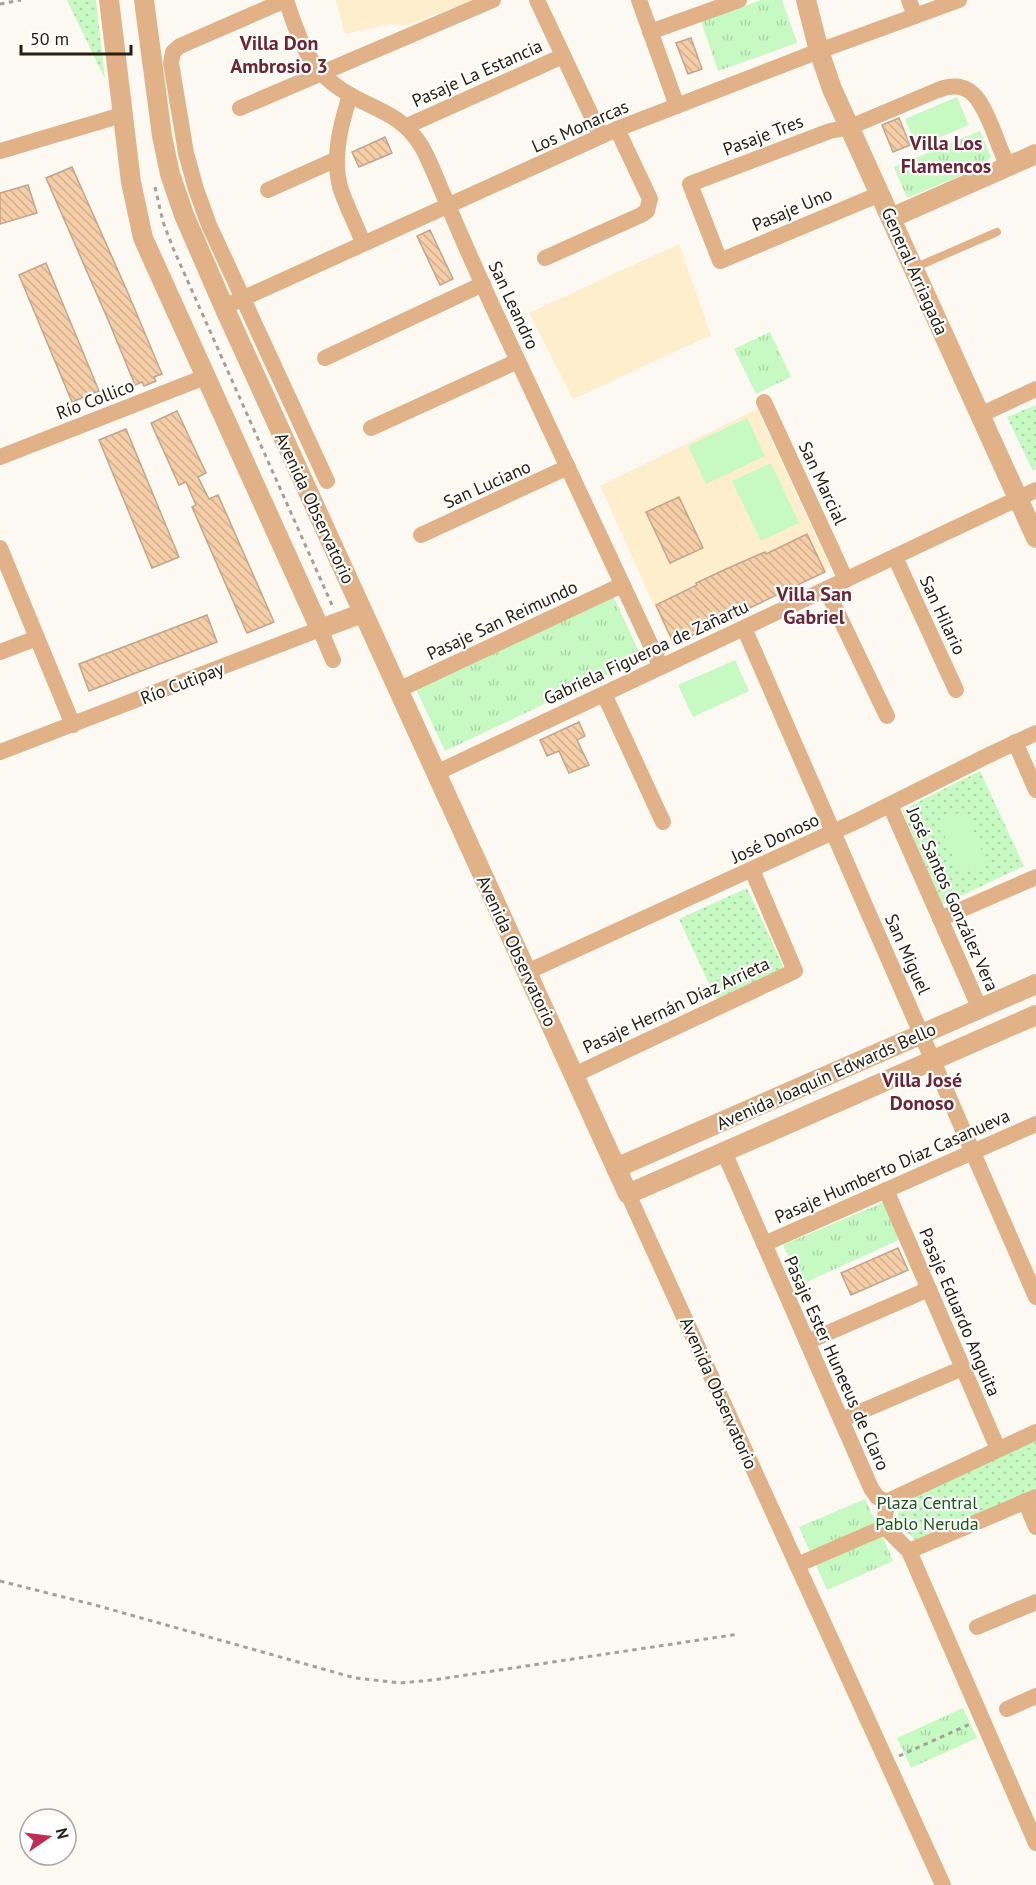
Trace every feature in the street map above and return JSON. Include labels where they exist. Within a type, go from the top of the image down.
[{"type":"street","points":[[109,0],[130,182],[143,238],[333,660]]},
{"type":"street","name":"Avenida Observatorio","points":[[144,0],[162,136],[170,174],[184,215],[943,1885]]},
{"type":"street","points":[[286,0],[180,46],[173,52],[171,63],[186,153],[209,225],[327,481]]},
{"type":"street","name":"San Leandro","points":[[286,0],[303,47],[322,74],[350,95],[384,110],[407,126],[426,155],[518,361],[661,667]]},
{"type":"street","points":[[240,108],[493,0]]},
{"type":"street","points":[[537,0],[601,136]]},
{"type":"street","points":[[639,0],[677,106]]},
{"type":"street","points":[[651,32],[739,0]]},
{"type":"street","name":"General Arriagada","points":[[806,0],[819,51],[832,89],[1036,538]]},
{"type":"street","points":[[909,0],[915,16]]},
{"type":"street","name":"Los Monarcas","points":[[224,307],[601,136],[819,51],[959,0]]},
{"type":"street","name":"Pasaje La Estancia","points":[[407,126],[563,56]]},
{"type":"street","name":"Pasaje Tres","points":[[720,261],[690,184],[830,131],[850,127],[944,87],[957,87],[970,91],[980,100],[1008,167]]},
{"type":"street","points":[[350,95],[339,138],[337,159],[340,184],[363,243]]},
{"type":"street","points":[[0,151],[122,115]]},
{"type":"street","points":[[544,258],[647,211],[650,199],[618,129]]},
{"type":"street","points":[[891,218],[1036,154]]},
{"type":"street","points":[[268,190],[337,159]]},
{"type":"street","name":"Pasaje Uno","points":[[720,261],[880,194]]},
{"type":"street","points":[[325,358],[483,284]]},
{"type":"street","points":[[372,428],[518,361]]},
{"type":"street","name":"Río Collico","points":[[0,457],[205,377]]},
{"type":"street","points":[[980,415],[1036,389]]},
{"type":"street","name":"San Marcial","points":[[764,402],[846,580]]},
{"type":"street","name":"San Luciano","points":[[422,535],[568,468]]},
{"type":"street","name":"Gabriela Figueroa de Zañartu","points":[[436,773],[1036,490]]},
{"type":"street","points":[[1,553],[73,724]]},
{"type":"street","name":"San Hilario","points":[[895,557],[956,690]]},
{"type":"street","name":"Pasaje San Reimundo","points":[[398,690],[622,585]]},
{"type":"street","points":[[826,589],[887,716]]},
{"type":"street","name":"Río Cutipay","points":[[0,752],[363,613]]},
{"type":"street","name":"San Miguel","points":[[744,628],[1036,1297]]},
{"type":"street","points":[[0,652],[37,638]]},
{"type":"street","points":[[604,694],[663,822]]},
{"type":"street","name":"José Donoso","points":[[527,972],[834,832],[1036,733]]},
{"type":"street","points":[[1015,742],[1036,790]]},
{"type":"street","name":"José Santos González Vera","points":[[890,805],[980,1009]]},
{"type":"street","name":"Pasaje Hernán Díaz Arrieta","points":[[574,1075],[795,971],[752,870]]},
{"type":"street","points":[[940,919],[1036,877]]},
{"type":"street","name":"Avenida Joaquín Edwards Bello","points":[[616,1168],[1036,984]]},
{"type":"street","name":"Avenida Joaquín Edwards Bello","points":[[628,1194],[1036,1016]]},
{"type":"street","name":"Pasaje Humberto Díaz Casanueva","points":[[764,1244],[1036,1124]]},
{"type":"street","name":"Pasaje Ester Huneeus de Claro","points":[[724,1152],[873,1492],[886,1502]]},
{"type":"street","name":"Pasaje Eduardo Anguita","points":[[886,1190],[998,1449]]},
{"type":"street","points":[[807,1342],[929,1289]]},
{"type":"street","points":[[842,1420],[963,1368]]},
{"type":"street","points":[[1036,1432],[886,1502],[885,1527],[909,1551],[1036,1843]]},
{"type":"street","points":[[909,1551],[1030,1499],[1036,1527]]},
{"type":"street","points":[[797,1566],[885,1527]]},
{"type":"street","points":[[977,1627],[1036,1602]]},
{"type":"street","points":[[1007,1709],[1036,1695]]},
{"type":"lane","points":[[914,268],[997,232]]},
{"type":"path","points":[[0,4],[21,0]]},
{"type":"path","points":[[0,1581],[96,1605],[355,1678],[400,1683],[739,1634]]},
{"type":"path","points":[[887,1762],[982,1718]]},
{"type":"shaded area","points":[[336,0],[475,0],[404,26],[392,24],[345,34]]},
{"type":"shaded area","points":[[679,244],[711,335],[573,399],[529,313]]},
{"type":"shaded area","points":[[757,409],[830,568],[672,645],[600,486]]},
{"type":"green space","points":[[67,0],[96,0],[105,79]]},
{"type":"green space","points":[[761,0],[782,0],[797,43],[718,71],[701,21]]},
{"type":"green space","points":[[957,97],[969,125],[917,147],[905,119]]},
{"type":"green space","points":[[980,131],[991,157],[984,166],[907,198],[894,167]]},
{"type":"green space","points":[[770,332],[791,377],[756,394],[734,349]]},
{"type":"green space","points":[[1036,405],[1036,469],[1033,471],[1007,417]]},
{"type":"green space","points":[[747,418],[765,456],[706,484],[688,446]]},
{"type":"green space","points":[[771,463],[799,523],[761,541],[732,481]]},
{"type":"green space","points":[[613,596],[642,658],[445,751],[416,689]]},
{"type":"green space","points":[[735,660],[749,691],[693,717],[678,685]]},
{"type":"green space","points":[[980,771],[1024,866],[942,905],[902,810]]},
{"type":"green space","points":[[965,810],[987,863],[960,874],[939,821]]},
{"type":"green space","points":[[747,888],[785,970],[717,1001],[679,919]]},
{"type":"green space","points":[[884,1202],[899,1240],[802,1284],[783,1245]]},
{"type":"green space","name":"Plaza Central Pablo Neruda","points":[[1036,1441],[1036,1491],[918,1543],[898,1522],[898,1498]]},
{"type":"green space","points":[[865,1499],[877,1525],[811,1554],[799,1527]]},
{"type":"green space","points":[[882,1535],[893,1561],[827,1590],[815,1563]]},
{"type":"green space","points":[[963,1708],[977,1738],[911,1768],[897,1738]]},
{"type":"building","points":[[691,38],[702,69],[688,74],[676,43]]},
{"type":"building","points":[[899,118],[910,145],[893,152],[882,125]]},
{"type":"building","points":[[385,137],[392,153],[359,167],[352,152]]},
{"type":"building","points":[[72,167],[162,374],[154,377],[156,381],[144,386],[142,382],[135,385],[46,178]]},
{"type":"building","points":[[28,185],[37,213],[0,224],[0,193]]},
{"type":"building","points":[[430,230],[453,279],[440,285],[417,236]]},
{"type":"building","points":[[46,263],[99,391],[72,402],[19,275]]},
{"type":"building","points":[[177,411],[206,473],[198,477],[209,499],[218,495],[274,622],[247,633],[192,507],[196,505],[186,482],[179,485],[151,423]]},
{"type":"building","points":[[126,429],[179,557],[152,568],[99,440]]},
{"type":"building","points":[[679,497],[703,548],[670,563],[646,512]]},
{"type":"building","points":[[807,534],[825,572],[674,644],[656,605],[697,585],[696,583]]},
{"type":"building","points":[[207,615],[217,642],[89,691],[79,664]]},
{"type":"building","points":[[579,722],[585,736],[577,740],[589,765],[569,773],[559,751],[547,756],[540,740]]},
{"type":"building","points":[[898,1248],[908,1270],[851,1295],[841,1273]]},
{"type":"district","name":"Villa Don Ambrosio 3","points":[[279,54]]},
{"type":"district","name":"Villa Los Flamencos","points":[[946,154]]},
{"type":"district","name":"Villa San Gabriel","points":[[814,606]]},
{"type":"district","name":"Villa José Donoso","points":[[922,1092]]}]
